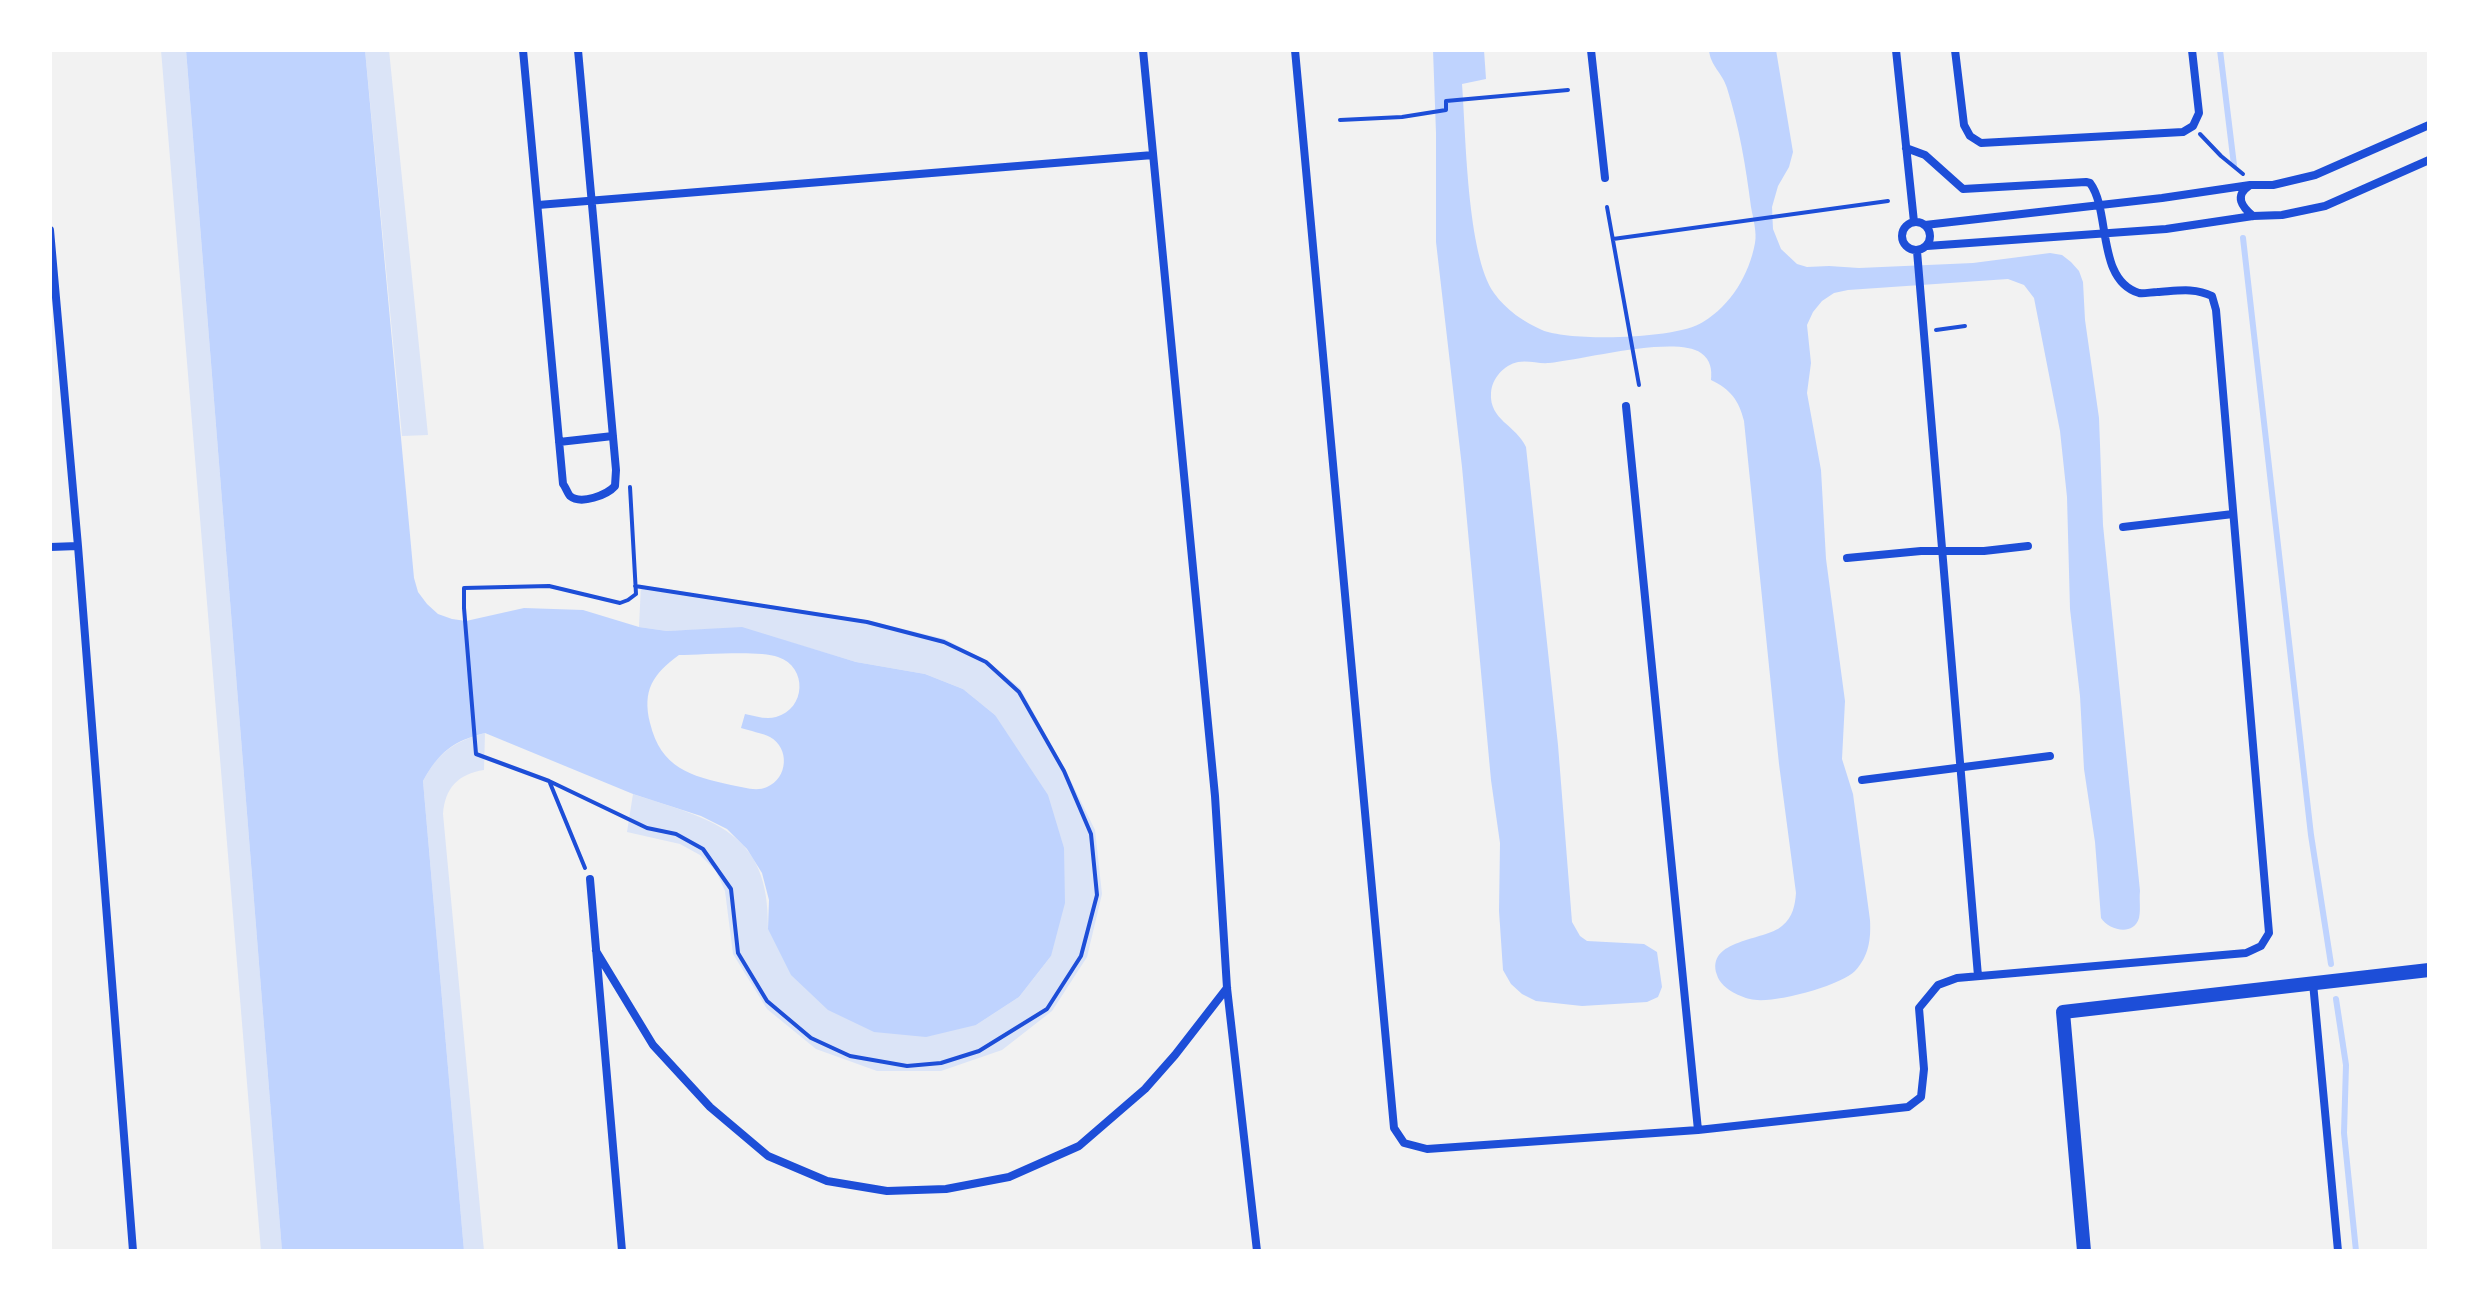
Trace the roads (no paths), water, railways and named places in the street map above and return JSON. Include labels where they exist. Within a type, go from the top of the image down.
[{"type":"street","points":[[523,50],[563,484],[569,495],[578,499],[608,494],[615,486],[578,50]]},
{"type":"street","points":[[1143,50],[1215,796],[1227,988],[1257,1251]]},
{"type":"street","points":[[1295,50],[1394,1128],[1404,1143],[1427,1149],[1698,1130],[1908,1107],[1921,1097],[1924,1069],[1919,1008],[1938,985],[1957,978],[2246,953],[2261,946],[2269,933],[2216,310],[2212,296],[2200,290],[2139,293],[2120,281],[2110,258],[2100,205],[2094,188],[2086,182],[1963,189],[1925,155],[1906,148]]},
{"type":"street","points":[[1591,50],[1605,178]]},
{"type":"street","points":[[1896,50],[1914,222]]},
{"type":"street","points":[[1955,50],[1964,125],[1970,136],[1981,143],[2183,132],[2193,126],[2199,113],[2192,50]]},
{"type":"street","points":[[1917,254],[1908,248],[1901,235],[1905,226],[1914,222],[1925,225],[2250,185],[2273,185],[2315,175],[2429,125]]},
{"type":"street","points":[[538,205],[1153,155]]},
{"type":"street","points":[[1927,246],[2103,231],[2166,229],[2253,216],[2282,215],[2325,206],[2429,160]]},
{"type":"street","points":[[2250,185],[2241,194],[2240,200],[2253,216]]},
{"type":"street","points":[[1917,254],[1927,246],[1930,237],[1925,225]]},
{"type":"street","points":[[50,230],[54,317],[78,546],[133,1251]]},
{"type":"street","points":[[1917,254],[1978,976]]},
{"type":"street","points":[[1626,406],[1698,1130]]},
{"type":"street","points":[[559,442],[613,436]]},
{"type":"street","points":[[2123,527],[2233,514]]},
{"type":"street","points":[[50,547],[78,546]]},
{"type":"street","points":[[1847,558],[2028,546]]},
{"type":"street","points":[[1862,780],[2050,756]]},
{"type":"street","points":[[590,879],[622,1251]]},
{"type":"street","points":[[596,951],[653,1045],[710,1107],[768,1156],[827,1181],[887,1191],[946,1189],[1009,1177],[1079,1146],[1145,1089],[1227,988]]},
{"type":"street","points":[[2084,1251],[2063,1012],[2429,970]]},
{"type":"street","points":[[2313,983],[2338,1251]]},
{"type":"water","points":[[186,50],[365,50],[414,578],[418,592],[438,614],[466,621],[524,608],[583,610],[639,627],[667,631],[742,627],[856,662],[925,674],[963,689],[995,715],[1048,795],[1064,848],[1065,903],[1051,956],[1019,997],[976,1025],[926,1037],[874,1032],[828,1010],[791,975],[768,929],[769,900],[762,873],[747,849],[727,829],[701,816],[633,794],[485,733],[456,744],[441,755],[423,781],[464,1251],[282,1251]],"holes":[[[679,655],[769,655],[788,662],[795,669],[800,688],[793,706],[786,713],[772,718],[745,714],[741,728],[770,737],[781,748],[784,763],[774,783],[754,789],[703,778],[679,768],[662,750],[650,723],[649,692],[656,676]]]},
{"type":"water","points":[[1433,50],[1484,50],[1486,79],[1462,84],[1469,193],[1478,251],[1494,293],[1516,315],[1542,330],[1576,336],[1624,337],[1690,328],[1722,307],[1743,278],[1755,243],[1755,230],[1735,117],[1725,83],[1709,50],[1776,50],[1793,152],[1772,207],[1773,229],[1781,249],[1797,264],[1859,268],[1973,263],[2050,253],[2062,255],[2079,271],[2083,282],[2085,320],[2099,418],[2103,525],[2140,891],[2139,918],[2132,928],[2121,930],[2101,918],[2070,609],[2067,497],[2060,431],[2034,298],[2024,285],[2008,279],[1848,290],[1834,293],[1822,301],[1807,325],[1811,363],[1807,393],[1821,470],[1826,559],[1845,701],[1842,759],[1853,794],[1870,920],[1866,953],[1855,971],[1835,983],[1773,999],[1740,996],[1726,988],[1717,975],[1716,963],[1720,954],[1739,943],[1774,931],[1789,919],[1796,893],[1779,764],[1744,421],[1733,396],[1711,380],[1710,365],[1701,353],[1688,348],[1650,347],[1549,363],[1518,362],[1500,373],[1491,393],[1494,410],[1526,447],[1558,745],[1572,922],[1587,941],[1644,944],[1657,952],[1662,987],[1658,997],[1647,1002],[1582,1006],[1536,1001],[1511,984],[1503,970],[1499,911],[1500,843],[1436,242]]},
{"type":"waterway","points":[[2220,50],[2234,165]]},
{"type":"waterway","points":[[2243,238],[2311,835],[2331,964]]},
{"type":"waterway","points":[[2336,999],[2346,1065],[2344,1133],[2356,1251]]}]
